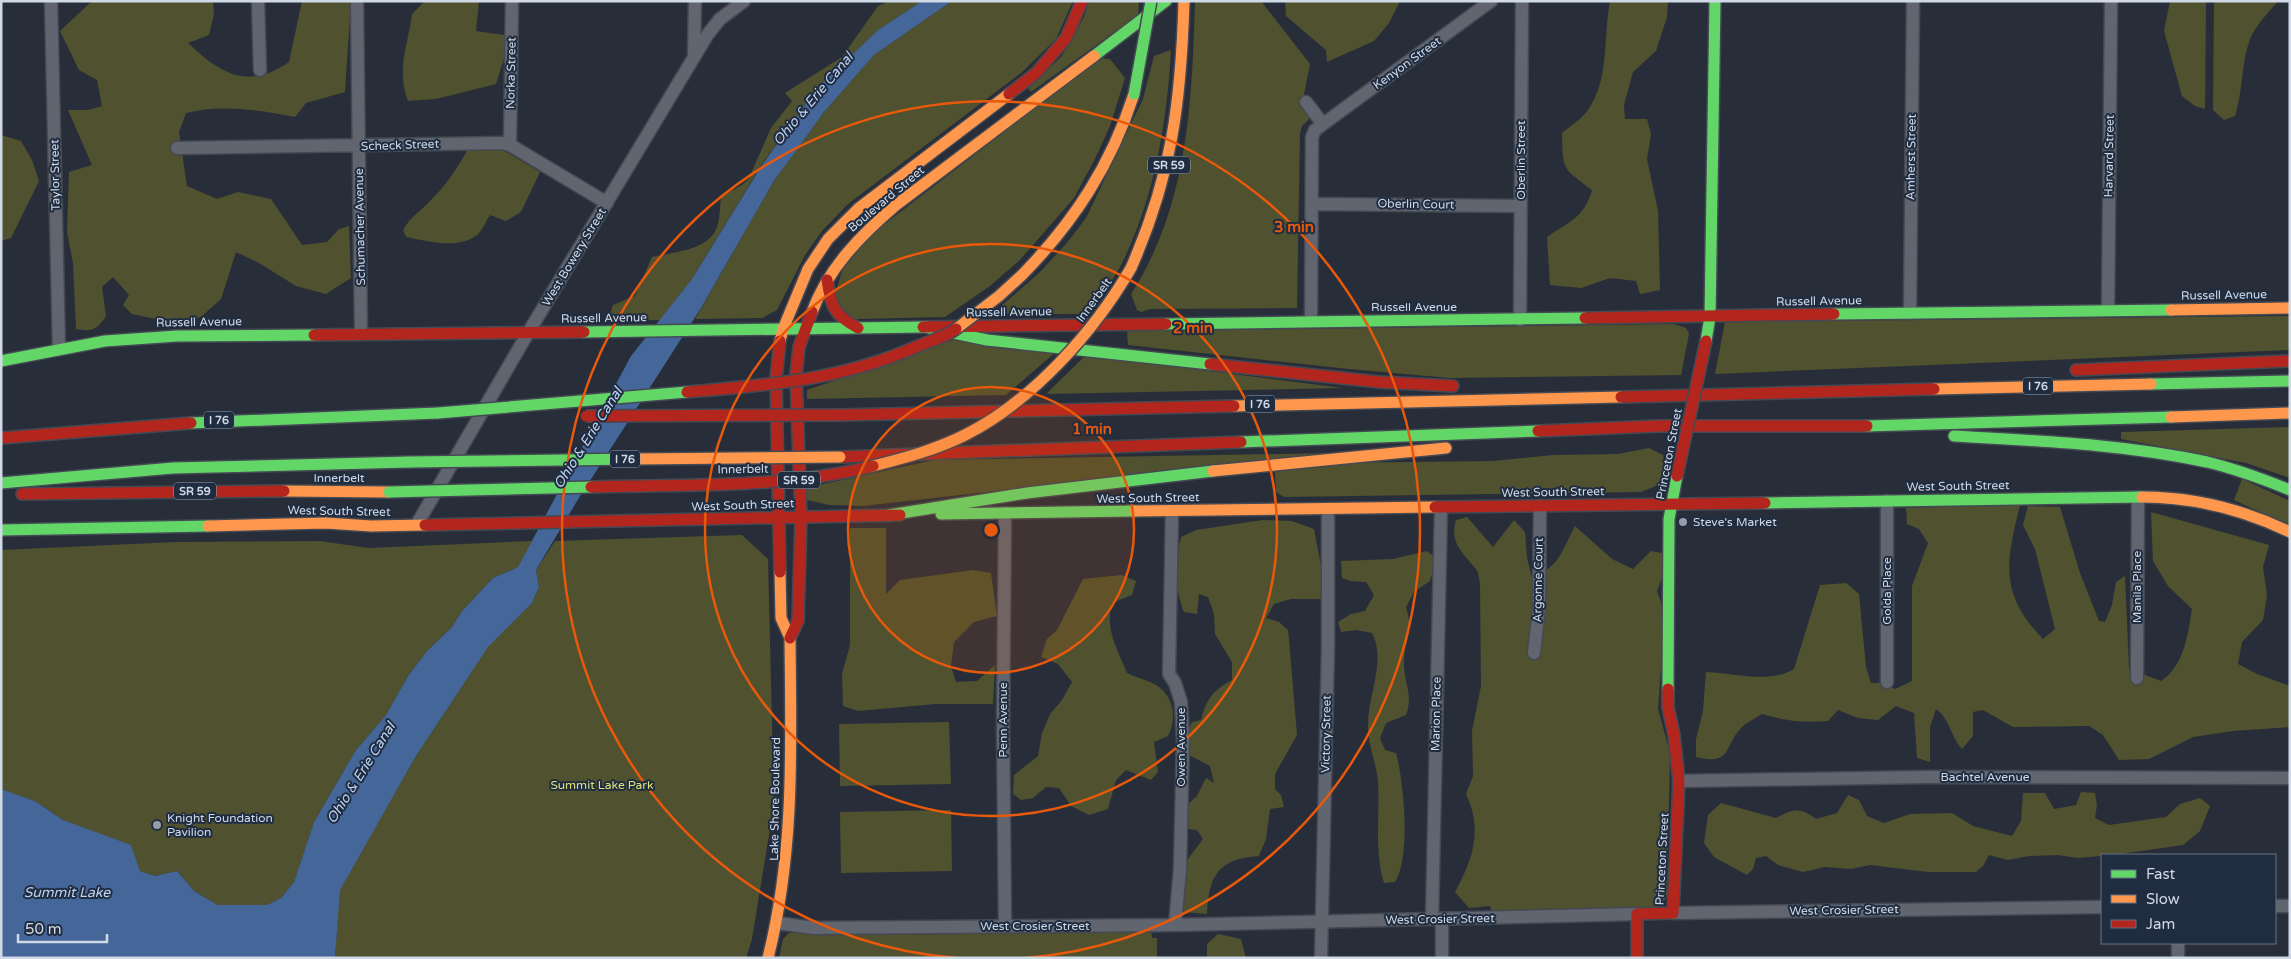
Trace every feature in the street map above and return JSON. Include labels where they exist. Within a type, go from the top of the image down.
[{"type":"main road","name":"Boulevard Street","points":[[780,518],[776,379],[783,329],[808,269],[836,230],[859,208],[1027,81],[1055,53],[1066,38],[1082,1]]},
{"type":"main road","points":[[438,413],[750,388],[811,380],[852,371],[892,358],[953,331],[999,296],[1022,275],[1061,235],[1095,186],[1119,140],[1134,94],[1151,1]]},
{"type":"main road","name":"Boulevard Street","points":[[801,517],[796,375],[799,347],[804,328],[816,300],[844,253],[896,205],[1166,1]]},
{"type":"main road","name":"Innerbelt","points":[[1,494],[201,491],[389,492],[773,482],[825,477],[893,462],[926,451],[983,425],[1034,387],[1080,341],[1114,297],[1131,268],[1155,213],[1171,156],[1183,55],[1184,1]]},
{"type":"main road","name":"Princeton Street","points":[[1673,913],[1679,781],[1674,735],[1668,707],[1669,519],[1710,317],[1715,1]]},
{"type":"main road","points":[[827,280],[833,311],[838,317],[858,328]]},
{"type":"main road","name":"Russell Avenue","points":[[1,361],[104,341],[178,336],[1520,320],[2290,308]]},
{"type":"main road","points":[[925,326],[997,341],[1379,382],[1464,387]]},
{"type":"main road","points":[[2059,371],[2290,361]]},
{"type":"main road","points":[[1786,393],[1981,376]]},
{"type":"main road","name":"I 76","points":[[574,416],[841,415],[2290,381]]},
{"type":"main road","points":[[1493,388],[1679,394]]},
{"type":"main road","name":"I 76","points":[[1,438],[232,420],[438,413],[555,415]]},
{"type":"main road","name":"I 76","points":[[1,483],[173,468],[409,462],[840,457],[1659,426],[1836,426],[2290,413]]},
{"type":"main road","points":[[889,515],[976,500],[1288,463],[1659,426]]},
{"type":"main road","points":[[1836,426],[2124,448],[2182,457],[2228,467],[2290,490]]},
{"type":"main road","name":"West South Street","points":[[1,530],[306,523],[572,522],[1004,513],[1441,508],[2138,496],[2182,498],[2210,502],[2245,513],[2290,532]]},
{"type":"main road","name":"Lake Shore Boulevard","points":[[790,638],[798,621],[801,517]]},
{"type":"main road","name":"Lake Shore Boulevard","points":[[768,958],[777,923],[790,837],[790,638],[781,618],[780,518]]},
{"type":"main road","name":"West Crosier Street","points":[[1637,914],[1673,913]]},
{"type":"main road","name":"Princeton Street","points":[[1637,914],[1637,958]]},
{"type":"street","name":"Taylor Street","points":[[51,1],[59,349]]},
{"type":"street","points":[[258,1],[260,70]]},
{"type":"street","name":"Schumacher Avenue","points":[[357,1],[361,333]]},
{"type":"street","name":"Norka Street","points":[[510,145],[512,1]]},
{"type":"street","points":[[694,58],[695,1]]},
{"type":"street","name":"West Bowery Street","points":[[417,524],[528,333],[712,27],[720,18],[744,1]]},
{"type":"street","name":"Kenyon Street","points":[[1323,124],[1491,1]]},
{"type":"street","name":"Oberlin Street","points":[[1520,320],[1522,1]]},
{"type":"street","name":"Amherst Street","points":[[1910,313],[1913,1]]},
{"type":"street","name":"Harvard Street","points":[[2108,310],[2111,1]]},
{"type":"street","points":[[1306,102],[1323,124],[1315,130],[1312,137],[1311,321]]},
{"type":"street","name":"Scheck Street","points":[[177,148],[493,142],[510,145],[607,203]]},
{"type":"street","name":"Oberlin Court","points":[[1312,204],[1520,206]]},
{"type":"street","name":"Manila Place","points":[[2137,678],[2138,496]]},
{"type":"street","name":"Golda Place","points":[[1887,501],[1887,682]]},
{"type":"street","name":"Argonne Court","points":[[1534,653],[1538,608],[1540,506]]},
{"type":"street","name":"Marion Place","points":[[1441,508],[1437,919],[1442,958]]},
{"type":"street","name":"Victory Street","points":[[1322,958],[1328,648],[1328,509]]},
{"type":"street","name":"Owen Avenue","points":[[1172,511],[1169,674],[1175,683],[1181,702],[1183,739],[1180,869],[1175,925]]},
{"type":"street","name":"Penn Avenue","points":[[1004,513],[1004,926]]},
{"type":"street","name":"Bachtel Avenue","points":[[1679,781],[1918,777],[2290,778]]},
{"type":"street","points":[[2276,906],[2290,906]]},
{"type":"street","name":"West Crosier Street","points":[[1673,913],[2101,907]]},
{"type":"street","name":"West Crosier Street","points":[[777,923],[814,928],[1175,925],[1637,914]]},
{"type":"street","points":[[2178,944],[2178,958]]},
{"type":"green space","points":[[92,1],[213,1],[214,14],[209,35],[188,43],[211,63],[223,70],[247,77],[274,71],[289,62],[302,1],[351,1],[345,92],[306,103],[295,117],[254,110],[227,108],[186,113],[179,132],[187,186],[217,199],[238,192],[271,199],[302,245],[327,242],[339,229],[349,226],[351,278],[326,294],[296,286],[259,263],[236,252],[221,299],[202,316],[184,325],[132,314],[123,305],[129,295],[113,277],[102,287],[106,316],[103,321],[94,329],[76,329],[73,263],[67,232],[69,172],[92,165],[68,110],[88,110],[102,106],[97,80],[79,70],[60,31]]},
{"type":"green space","points":[[425,1],[479,1],[476,31],[504,35],[506,52],[496,84],[436,99],[408,101],[403,78],[404,57],[412,14]]},
{"type":"green space","points":[[890,1],[922,1],[878,30],[816,89],[762,164],[692,279],[660,320],[608,321],[613,305],[635,296],[652,257],[698,246],[713,235],[718,223],[721,196],[742,185],[749,178],[771,128],[792,101],[785,93],[842,57],[878,6]]},
{"type":"green space","points":[[952,1],[1073,1],[1056,39],[1021,73],[848,204],[822,231],[805,255],[777,310],[762,318],[695,319],[775,179],[824,112],[874,55]]},
{"type":"green space","points":[[1089,1],[1139,1],[1138,15],[1031,92],[1028,88],[1061,57],[1084,17]]},
{"type":"green space","points":[[1195,1],[1261,1],[1310,64],[1304,94],[1318,110],[1302,126],[1300,133],[1297,308],[1150,309],[1141,312],[1137,310],[1131,294],[1150,260],[1165,225],[1176,190],[1183,153],[1192,77]]},
{"type":"green space","points":[[1285,1],[1400,1],[1389,23],[1374,41],[1327,62],[1326,50],[1286,16]]},
{"type":"green space","points":[[1610,1],[1668,1],[1667,17],[1656,51],[1633,72],[1624,105],[1625,119],[1647,119],[1651,134],[1647,159],[1658,211],[1660,290],[1640,294],[1636,281],[1610,278],[1581,288],[1550,285],[1547,237],[1580,213],[1585,207],[1592,190],[1575,177],[1566,167],[1563,155],[1562,133],[1588,110],[1600,85],[1605,57]]},
{"type":"green space","points":[[2170,1],[2206,1],[2205,109],[2195,106],[2182,96],[2164,31]]},
{"type":"green space","points":[[2214,1],[2278,1],[2252,34],[2247,48],[2235,116],[2224,120],[2213,110]]},
{"type":"green space","points":[[1171,50],[1163,128],[1145,205],[1122,262],[1091,314],[992,314],[1039,273],[1066,244],[1086,218],[1143,99],[1154,56]]},
{"type":"green space","points":[[1100,58],[1110,59],[1125,78],[1110,126],[1074,198],[1019,261],[990,286],[945,317],[857,319],[847,317],[835,295],[842,271],[864,240]]},
{"type":"green space","points":[[1,135],[21,141],[32,160],[39,181],[11,238],[1,241]]},
{"type":"green space","points":[[498,147],[540,172],[521,212],[506,221],[490,215],[477,235],[461,242],[442,243],[406,237],[403,230],[406,225],[443,187],[468,149]]},
{"type":"green space","points":[[2290,316],[2290,350],[1715,374],[1725,322]]},
{"type":"green space","points":[[1674,324],[1686,328],[1689,334],[1681,375],[1450,378],[1128,345],[1127,331]]},
{"type":"green space","points":[[955,339],[1057,351],[1006,395],[807,399],[807,390]]},
{"type":"green space","points":[[1086,355],[1343,388],[1046,394]]},
{"type":"green space","points":[[2290,427],[2290,478],[2246,463],[2121,439],[2121,432]]},
{"type":"green space","points":[[1649,448],[1663,455],[1666,476],[1658,485],[1641,492],[1284,497],[1276,492],[1275,472],[1326,463],[1493,461],[1553,455],[1618,454]]},
{"type":"green space","points":[[1335,453],[863,506],[829,505],[807,500],[805,488],[934,460]]},
{"type":"green space","points":[[2242,479],[2290,501],[2290,526],[2234,500]]},
{"type":"green space","points":[[2020,505],[2012,544],[2010,576],[2013,592],[2019,607],[2029,623],[2043,639],[2055,629],[2035,549],[2023,525],[2028,506],[2060,507],[2080,573],[2099,621],[2105,622],[2112,605],[2116,582],[2125,576],[2129,669],[2161,681],[2175,667],[2184,649],[2192,609],[2168,586],[2153,561],[2151,512],[2269,545],[2263,567],[2267,595],[2263,620],[2242,642],[2238,664],[2257,674],[2290,686],[2290,727],[2233,731],[2193,737],[2149,759],[2119,760],[2103,735],[2089,726],[2013,727],[1983,710],[1973,712],[1973,736],[1962,749],[1948,723],[1936,709],[1930,727],[1930,762],[1917,758],[1914,713],[1896,706],[1878,720],[1858,718],[1838,710],[1828,721],[1819,722],[1795,721],[1762,714],[1742,727],[1722,756],[1716,759],[1696,757],[1696,739],[1703,711],[1706,672],[1763,677],[1774,676],[1794,669],[1820,585],[1846,583],[1859,594],[1866,667],[1871,683],[1881,683],[1895,689],[1912,681],[1912,586],[1928,543],[1919,529],[1907,524],[1906,508]]},
{"type":"green space","points":[[1467,517],[1493,547],[1514,520],[1525,532],[1527,558],[1532,578],[1555,563],[1575,526],[1612,559],[1633,569],[1651,551],[1662,553],[1664,573],[1657,591],[1665,614],[1658,709],[1670,753],[1667,897],[1658,908],[1492,912],[1490,906],[1469,908],[1455,892],[1467,868],[1474,844],[1474,820],[1466,794],[1473,776],[1472,731],[1481,686],[1479,576],[1476,569],[1458,547],[1454,535],[1456,520]]},
{"type":"green space","points":[[1263,520],[1292,521],[1314,529],[1321,566],[1321,599],[1291,599],[1274,604],[1266,618],[1279,622],[1288,630],[1289,639],[1297,735],[1275,774],[1275,789],[1281,795],[1284,807],[1270,809],[1266,839],[1259,856],[1234,861],[1225,865],[1218,872],[1210,889],[1207,914],[1182,912],[1184,869],[1188,859],[1203,839],[1197,830],[1188,829],[1183,823],[1187,805],[1197,796],[1206,778],[1214,783],[1210,766],[1187,754],[1187,733],[1192,722],[1201,720],[1211,696],[1232,680],[1232,662],[1215,634],[1214,614],[1208,597],[1199,594],[1197,614],[1184,612],[1177,584],[1179,546],[1181,537],[1196,530]]},
{"type":"green space","points":[[850,528],[886,528],[886,594],[900,580],[973,570],[991,573],[997,616],[974,622],[954,642],[951,666],[956,682],[977,681],[995,665],[993,704],[936,704],[858,711],[843,706],[842,674],[850,645]]},
{"type":"green space","name":"Summit Lake Park","points":[[742,535],[768,559],[774,804],[752,939],[746,958],[335,958],[339,890],[416,756],[488,646],[532,603],[539,587],[536,570],[555,541]]},
{"type":"green space","points":[[319,541],[369,548],[533,541],[518,567],[493,578],[462,611],[452,627],[427,651],[408,676],[386,715],[356,750],[314,822],[294,882],[281,898],[267,905],[218,905],[194,891],[177,871],[155,876],[139,871],[35,801],[1,789],[1,550],[176,542]]},
{"type":"green space","points":[[1427,551],[1433,556],[1434,568],[1430,581],[1414,592],[1406,607],[1409,630],[1404,668],[1409,694],[1408,708],[1406,715],[1386,723],[1380,738],[1385,750],[1396,753],[1404,819],[1403,855],[1400,870],[1395,882],[1384,883],[1378,846],[1377,776],[1369,741],[1368,727],[1368,715],[1377,667],[1376,644],[1372,633],[1356,630],[1341,632],[1338,622],[1351,614],[1365,611],[1374,595],[1366,582],[1342,578],[1341,561],[1393,559]]},
{"type":"green space","points":[[1122,575],[1136,581],[1132,595],[1112,603],[1110,621],[1116,648],[1127,673],[1153,683],[1160,688],[1169,698],[1173,711],[1171,730],[1168,736],[1154,742],[1158,772],[1151,780],[1126,770],[1116,780],[1108,809],[1089,815],[1071,806],[1059,788],[1046,787],[1033,798],[1021,800],[1013,794],[1014,775],[1038,756],[1042,733],[1050,714],[1062,700],[1072,682],[1058,664],[1041,657],[1047,639],[1057,630],[1083,579]]},
{"type":"green space","points":[[949,722],[951,784],[840,786],[839,724]]},
{"type":"green space","points":[[2081,792],[2095,793],[2097,805],[2095,818],[2109,825],[2166,817],[2180,804],[2200,798],[2210,806],[2200,831],[2183,845],[2077,858],[2058,855],[2029,856],[2008,860],[1989,855],[1983,866],[1976,872],[1928,872],[1870,865],[1851,869],[1825,867],[1803,872],[1778,865],[1766,856],[1756,858],[1753,869],[1747,875],[1714,857],[1704,843],[1708,815],[1721,803],[1776,818],[1792,811],[1801,811],[1816,819],[1837,813],[1848,795],[1859,800],[1867,816],[1884,823],[1910,814],[1952,813],[1973,826],[2012,836],[2021,821],[2023,793],[2045,793],[2054,809],[2076,805]]},
{"type":"green space","points":[[951,810],[952,871],[841,873],[840,812]]},
{"type":"green space","points":[[1151,931],[1152,938],[1157,938],[1157,958],[779,958],[783,939],[789,933]]},
{"type":"green space","points":[[1218,934],[1241,939],[1246,958],[1207,958],[1207,944]]},
{"type":"water","points":[[922,1],[952,1],[874,55],[824,112],[775,179],[701,308],[577,501],[536,570],[539,587],[532,603],[488,647],[416,756],[340,890],[335,958],[1,958],[1,789],[35,801],[63,820],[131,845],[140,871],[155,876],[177,871],[194,891],[218,905],[267,905],[281,898],[294,882],[314,822],[356,750],[386,715],[408,676],[427,651],[452,627],[462,611],[493,578],[518,567],[631,356],[692,279],[762,165],[816,89],[878,30]]},
{"type":"traffic: fast","points":[[1134,94],[1151,1]]},
{"type":"traffic: fast","points":[[1094,56],[1166,1]]},
{"type":"traffic: fast","points":[[1706,341],[1710,317],[1715,1]]},
{"type":"traffic: fast","points":[[1834,314],[2171,310]]},
{"type":"traffic: fast","points":[[1166,324],[1585,318]]},
{"type":"traffic: fast","points":[[584,332],[923,327]]},
{"type":"traffic: fast","points":[[925,327],[987,340],[1210,364]]},
{"type":"traffic: fast","points":[[1,361],[105,341],[177,336],[314,335]]},
{"type":"traffic: fast","points":[[2151,384],[2290,381]]},
{"type":"traffic: fast","points":[[438,413],[687,392]]},
{"type":"traffic: fast","points":[[191,423],[438,413]]},
{"type":"traffic: fast","points":[[1867,426],[2171,417]]},
{"type":"traffic: fast","points":[[1241,442],[1538,431]]},
{"type":"traffic: fast","points":[[1954,436],[2081,444],[2176,456],[2228,468],[2290,490]]},
{"type":"traffic: fast","points":[[409,462],[633,459]]},
{"type":"traffic: fast","points":[[1,483],[173,468],[409,462]]},
{"type":"traffic: fast","points":[[889,515],[1027,493],[1213,471]]},
{"type":"traffic: fast","points":[[1668,689],[1669,519],[1677,476]]},
{"type":"traffic: fast","points":[[389,492],[591,487]]},
{"type":"traffic: fast","points":[[1765,503],[2142,497]]},
{"type":"traffic: fast","points":[[941,514],[1135,511]]},
{"type":"traffic: fast","points":[[1,530],[208,526]]},
{"type":"traffic: slow","points":[[1131,268],[1156,201],[1172,137],[1180,72],[1184,1]]},
{"type":"traffic: slow","points":[[812,312],[836,267],[858,240],[883,216],[1094,56]]},
{"type":"traffic: slow","points":[[780,341],[783,329],[808,269],[828,239],[859,208],[1009,94]]},
{"type":"traffic: slow","points":[[1022,275],[1058,234],[1089,191],[1114,145],[1134,94]]},
{"type":"traffic: slow","points":[[873,466],[921,453],[945,444],[991,420],[1015,403],[1060,362],[1080,340],[1099,316],[1131,268]]},
{"type":"traffic: slow","points":[[956,329],[999,296],[1022,275]]},
{"type":"traffic: slow","points":[[2171,310],[2290,308]]},
{"type":"traffic: slow","points":[[1934,389],[2151,384]]},
{"type":"traffic: slow","points":[[1234,406],[1621,397]]},
{"type":"traffic: slow","points":[[2171,417],[2290,413]]},
{"type":"traffic: slow","points":[[1213,471],[1446,448]]},
{"type":"traffic: slow","points":[[633,459],[840,457]]},
{"type":"traffic: slow","points":[[284,491],[389,492]]},
{"type":"traffic: slow","points":[[2142,497],[2181,499],[2218,506],[2254,517],[2290,532]]},
{"type":"traffic: slow","points":[[1135,511],[1435,507]]},
{"type":"traffic: slow","points":[[208,526],[326,523],[371,526],[425,525]]},
{"type":"traffic: slow","points":[[768,958],[783,878],[790,799],[790,638],[781,618],[780,572]]},
{"type":"traffic: jam","points":[[1009,94],[1036,73],[1066,38],[1082,1]]},
{"type":"traffic: jam","points":[[827,280],[830,297],[835,309],[844,319],[858,328]]},
{"type":"traffic: jam","points":[[790,638],[798,621],[801,517],[796,375],[799,347],[812,312]]},
{"type":"traffic: jam","points":[[1585,318],[1834,314]]},
{"type":"traffic: jam","points":[[923,327],[1166,324]]},
{"type":"traffic: jam","points":[[687,392],[747,387],[833,374],[890,357],[942,337],[956,329]]},
{"type":"traffic: jam","points":[[314,335],[584,332]]},
{"type":"traffic: jam","points":[[780,341],[776,379],[780,572]]},
{"type":"traffic: jam","points":[[1677,476],[1706,341]]},
{"type":"traffic: jam","points":[[2076,370],[2290,361]]},
{"type":"traffic: jam","points":[[1210,364],[1379,382],[1453,386]]},
{"type":"traffic: jam","points":[[1621,397],[1934,389]]},
{"type":"traffic: jam","points":[[841,415],[1234,406]]},
{"type":"traffic: jam","points":[[586,416],[841,415]]},
{"type":"traffic: jam","points":[[1,438],[191,423]]},
{"type":"traffic: jam","points":[[1538,431],[1659,426],[1867,426]]},
{"type":"traffic: jam","points":[[840,457],[1241,442]]},
{"type":"traffic: jam","points":[[591,487],[769,482],[804,479],[873,466]]},
{"type":"traffic: jam","points":[[22,494],[284,491]]},
{"type":"traffic: jam","points":[[1435,507],[1765,503]]},
{"type":"traffic: jam","points":[[425,525],[900,515]]},
{"type":"traffic: jam","points":[[1637,958],[1637,914],[1673,913],[1679,781],[1674,735],[1668,707],[1668,689]]},
{"type":"place","name":"Steve's Market","points":[[1683,522]]},
{"type":"place","name":"Knight Foundation Pavilion","points":[[157,825]]},
{"type":"water label","name":"Ohio & Erie Canal","points":[[813,99]]},
{"type":"water label","name":"Ohio & Erie Canal","points":[[588,438]]},
{"type":"water label","name":"Ohio & Erie Canal","points":[[361,773]]},
{"type":"water label","name":"Summit Lake","points":[[67,892]]}]
